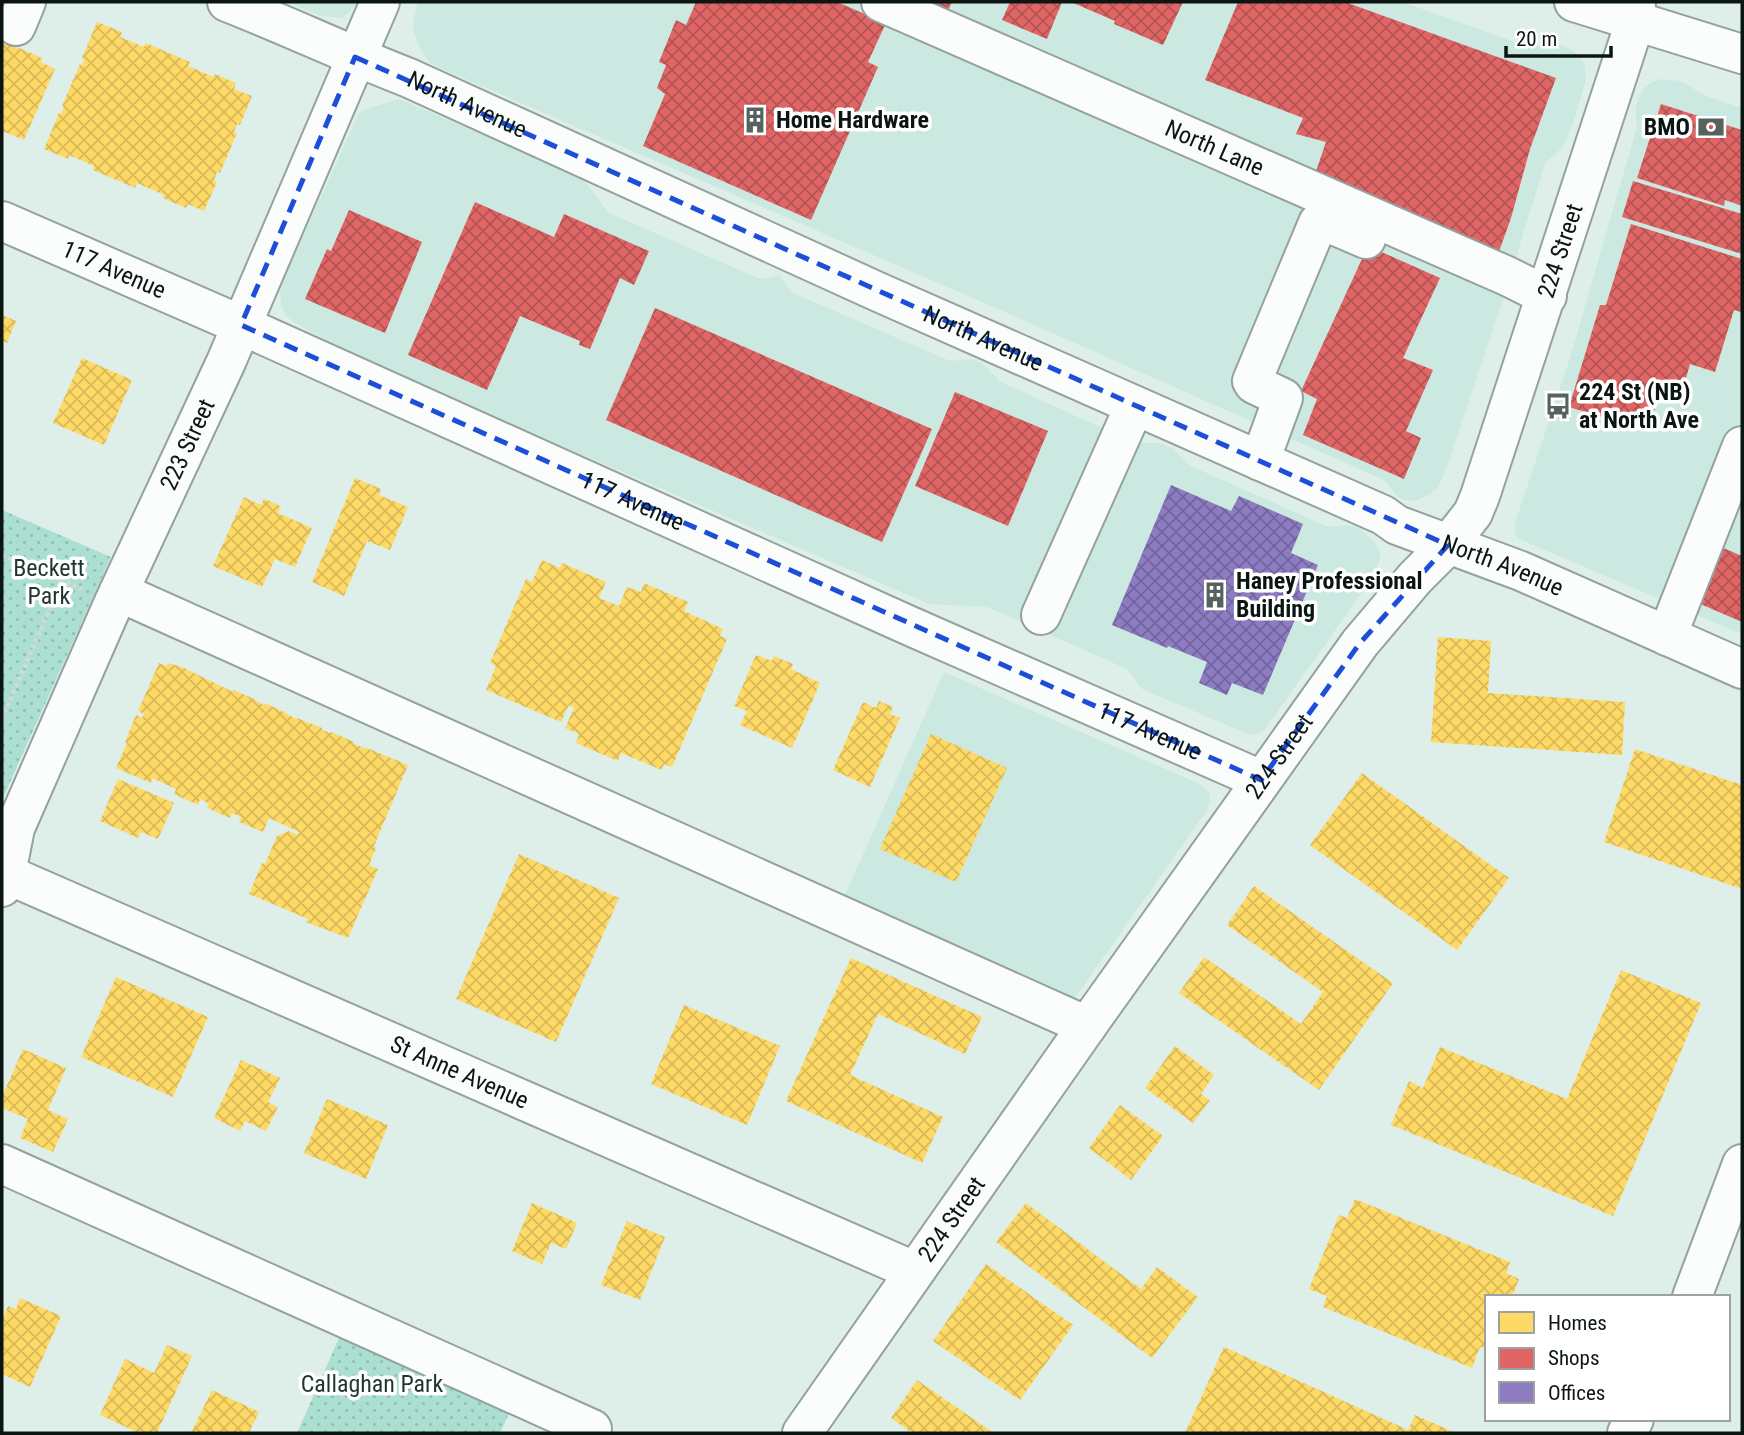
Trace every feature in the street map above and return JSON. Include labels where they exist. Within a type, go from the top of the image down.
[{"type":"street","name":"North Avenue","points":[[227,2],[409,78],[1134,407],[1383,515],[1397,525],[1521,572],[1742,669]]},
{"type":"street","name":"223 Street","points":[[4,880],[15,828],[116,597],[241,325],[380,2]]},
{"type":"street","name":"North Lane","points":[[881,2],[1507,276],[1547,296]]},
{"type":"street","points":[[1574,2],[1641,8],[1742,54]]},
{"type":"street","name":"224 Street","points":[[802,1433],[1360,643],[1448,545],[1473,513],[1641,8]]},
{"type":"street","name":"117 Avenue","points":[[2,221],[1261,780]]},
{"type":"street","points":[[1260,461],[1283,398],[1252,381],[1318,223],[1324,221],[1408,257],[1412,256],[1418,238]]},
{"type":"street","points":[[1041,615],[1134,407]]},
{"type":"street","points":[[1667,636],[1742,446]]},
{"type":"street","points":[[116,597],[1087,1026]]},
{"type":"street","name":"St Anne Avenue","points":[[4,880],[914,1271]]},
{"type":"street","points":[[2,1164],[592,1429]]},
{"type":"street","points":[[1693,1295],[1742,1164]]},
{"type":"path","points":[[2,555],[62,580],[116,597]]},
{"type":"path","points":[[2,719],[4,709],[62,580]]},
{"type":"highlighted area","points":[[355,57],[1448,545],[1360,643],[1261,780],[241,325]]},
{"type":"shaded area","points":[[288,2],[358,2],[341,18],[320,16]]},
{"type":"shaded area","points":[[418,2],[1403,2],[1526,46],[1561,45],[1579,56],[1584,63],[1586,75],[1573,123],[1563,147],[1545,163],[1445,473],[1437,488],[1415,501],[1398,497],[1384,480],[973,298],[435,66],[421,51],[413,29]]},
{"type":"shaded area","points":[[1662,79],[1681,81],[1706,96],[1742,108],[1742,634],[1526,542],[1515,534],[1515,523],[1569,361],[1637,127],[1635,110],[1638,99],[1643,89]]},
{"type":"shaded area","points":[[399,99],[582,177],[609,213],[758,278],[779,275],[791,292],[950,361],[978,361],[1001,382],[1135,443],[1159,443],[1172,448],[1191,466],[1326,526],[1349,525],[1361,529],[1380,551],[1376,571],[1265,729],[1250,735],[1142,689],[1127,669],[987,607],[929,604],[365,361],[287,317],[282,308],[279,289],[360,111]]},
{"type":"shaded area","points":[[944,672],[1200,784],[1210,794],[1207,810],[1063,1015],[837,913]]},
{"type":"green space","name":"Beckett Park","points":[[2,510],[111,557],[2,800]]},
{"type":"green space","name":"Callaghan Park","points":[[347,1320],[517,1396],[500,1433],[297,1433]]},
{"type":"building: Homes","points":[[97,22],[122,32],[120,37],[144,47],[146,43],[190,62],[188,66],[236,83],[234,89],[252,96],[240,125],[237,124],[234,132],[237,133],[220,173],[217,172],[214,180],[217,182],[204,211],[188,204],[186,208],[137,183],[135,188],[93,170],[94,166],[69,155],[68,159],[44,149],[80,64],[82,65],[82,58]]},
{"type":"building: Homes","points":[[3,41],[42,58],[41,62],[55,69],[24,140],[2,131]]},
{"type":"building: Homes","points":[[2,315],[16,321],[7,343],[2,340]]},
{"type":"building: Homes","points":[[82,358],[132,380],[104,445],[53,423]]},
{"type":"building: Homes","points":[[355,478],[381,489],[379,495],[408,507],[390,550],[367,541],[344,596],[312,582]]},
{"type":"building: Homes","points":[[244,497],[261,505],[264,499],[281,506],[278,513],[312,528],[295,567],[275,559],[262,587],[213,566]]},
{"type":"building: Homes","points":[[542,560],[560,568],[562,563],[606,582],[599,598],[619,606],[627,587],[641,592],[644,583],[688,602],[684,611],[723,629],[720,636],[727,639],[672,767],[664,764],[662,770],[621,753],[618,761],[576,743],[579,734],[565,728],[574,708],[569,705],[561,722],[486,690],[496,666],[490,663],[526,579],[532,582]]},
{"type":"building: Homes","points":[[1438,637],[1491,641],[1488,693],[1625,702],[1622,755],[1431,742]]},
{"type":"building: Homes","points":[[756,655],[772,661],[774,656],[793,664],[791,669],[820,683],[792,748],[740,725],[747,711],[734,706]]},
{"type":"building: Homes","points":[[159,663],[182,667],[233,692],[234,690],[408,765],[374,846],[376,848],[369,865],[378,869],[348,938],[306,922],[308,919],[249,894],[277,836],[289,831],[298,835],[299,832],[269,818],[263,832],[239,822],[241,817],[232,813],[230,818],[207,808],[209,804],[200,799],[198,805],[174,794],[176,789],[152,778],[151,783],[116,768],[136,715],[142,718],[144,714],[138,711]]},
{"type":"building: Homes","points":[[879,701],[893,707],[890,714],[900,718],[870,787],[833,770],[863,702],[876,708]]},
{"type":"building: Homes","points":[[931,734],[1007,768],[956,882],[880,849]]},
{"type":"building: Homes","points":[[1635,749],[1742,785],[1742,889],[1604,842]]},
{"type":"building: Homes","points":[[1362,773],[1509,878],[1457,950],[1310,845]]},
{"type":"building: Homes","points":[[118,779],[174,803],[158,839],[141,832],[138,838],[100,821]]},
{"type":"building: Homes","points":[[519,854],[619,898],[556,1042],[456,999]]},
{"type":"building: Homes","points":[[1254,886],[1393,983],[1319,1090],[1179,993],[1204,957],[1301,1024],[1323,992],[1227,925]]},
{"type":"building: Homes","points":[[851,958],[982,1017],[965,1054],[878,1014],[850,1075],[943,1117],[922,1163],[786,1101]]},
{"type":"building: Homes","points":[[1621,970],[1701,1003],[1613,1216],[1391,1125],[1409,1081],[1423,1088],[1440,1047],[1567,1099]]},
{"type":"building: Homes","points":[[116,977],[208,1017],[173,1097],[81,1057]]},
{"type":"building: Homes","points":[[684,1005],[780,1046],[747,1125],[651,1084]]},
{"type":"building: Homes","points":[[1175,1046],[1214,1075],[1201,1094],[1210,1100],[1193,1123],[1145,1088]]},
{"type":"building: Homes","points":[[23,1049],[66,1068],[48,1110],[68,1119],[53,1152],[20,1138],[28,1119],[2,1108],[2,1097]]},
{"type":"building: Homes","points":[[241,1060],[280,1078],[268,1102],[278,1107],[266,1131],[245,1121],[240,1131],[214,1118]]},
{"type":"building: Homes","points":[[327,1099],[388,1125],[366,1179],[304,1153]]},
{"type":"building: Homes","points":[[1120,1105],[1163,1136],[1131,1180],[1089,1148]]},
{"type":"building: Homes","points":[[1355,1199],[1510,1262],[1506,1273],[1519,1279],[1513,1295],[1485,1295],[1485,1348],[1480,1347],[1472,1368],[1323,1307],[1327,1296],[1309,1289],[1339,1215],[1347,1218]]},
{"type":"building: Homes","points":[[532,1203],[577,1223],[566,1249],[551,1243],[542,1264],[512,1251]]},
{"type":"building: Homes","points":[[1026,1203],[1141,1289],[1157,1267],[1198,1297],[1152,1358],[996,1242]]},
{"type":"building: Homes","points":[[627,1221],[665,1237],[640,1300],[601,1285]]},
{"type":"building: Homes","points":[[986,1264],[1073,1325],[1020,1400],[933,1341]]},
{"type":"building: Homes","points":[[20,1298],[61,1316],[30,1387],[2,1374],[2,1321],[8,1306],[16,1309]]},
{"type":"building: Homes","points":[[167,1345],[192,1356],[157,1433],[139,1433],[100,1415],[125,1359],[154,1373]]},
{"type":"building: Homes","points":[[1224,1347],[1408,1430],[1415,1415],[1456,1433],[1185,1433]]},
{"type":"building: Homes","points":[[917,1380],[991,1431],[990,1433],[912,1433],[891,1418]]},
{"type":"building: Homes","points":[[212,1390],[259,1412],[249,1433],[191,1433]]},
{"type":"building: Shops","name":"Home Hardware","points":[[696,2],[837,2],[886,23],[868,62],[878,67],[811,220],[643,146],[665,94],[657,88],[666,65],[659,62],[676,20],[686,25]]},
{"type":"building: Shops","points":[[909,2],[952,2],[945,17]]},
{"type":"building: Shops","points":[[1010,2],[1062,2],[1047,39],[1002,20]]},
{"type":"building: Shops","points":[[1071,2],[1183,2],[1163,45]]},
{"type":"building: Shops","points":[[1238,2],[1345,2],[1556,78],[1530,149],[1496,260],[1311,186],[1326,142],[1296,134],[1303,118],[1205,80]]},
{"type":"building: Shops","points":[[1661,104],[1742,130],[1742,206],[1725,200],[1724,206],[1637,178]]},
{"type":"building: Shops","points":[[1633,181],[1742,214],[1742,254],[1622,217]]},
{"type":"building: Shops","points":[[475,202],[554,237],[564,214],[649,251],[634,285],[620,278],[590,349],[579,345],[580,341],[520,316],[487,390],[408,355]]},
{"type":"building: Shops","points":[[349,210],[422,242],[385,333],[305,299],[327,249],[331,251]]},
{"type":"building: Shops","points":[[1631,224],[1742,259],[1742,308],[1741,312],[1734,310],[1715,372],[1690,364],[1680,399],[1660,392],[1648,431],[1569,407],[1600,305],[1606,305]]},
{"type":"building: Shops","points":[[1368,246],[1440,278],[1403,358],[1433,370],[1406,431],[1421,438],[1404,479],[1303,435],[1317,399],[1301,391]]},
{"type":"building: Shops","points":[[655,308],[932,429],[882,542],[606,420]]},
{"type":"building: Shops","points":[[955,392],[1048,431],[1008,526],[915,486]]},
{"type":"building: Shops","points":[[1721,547],[1742,556],[1742,622],[1698,603]]},
{"type":"building: Offices","name":"Haney Professional Building","points":[[1171,485],[1231,511],[1239,496],[1303,524],[1291,553],[1318,565],[1263,695],[1232,683],[1227,695],[1199,683],[1207,662],[1112,625]]},
{"type":"place","name":"Home Hardware","points":[[755,120]]},
{"type":"place","name":"BMO","points":[[1711,127]]},
{"type":"place","name":"224 St (NB) at North Ave","points":[[1558,406]]},
{"type":"place","name":"Haney Professional Building","points":[[1215,595]]}]
